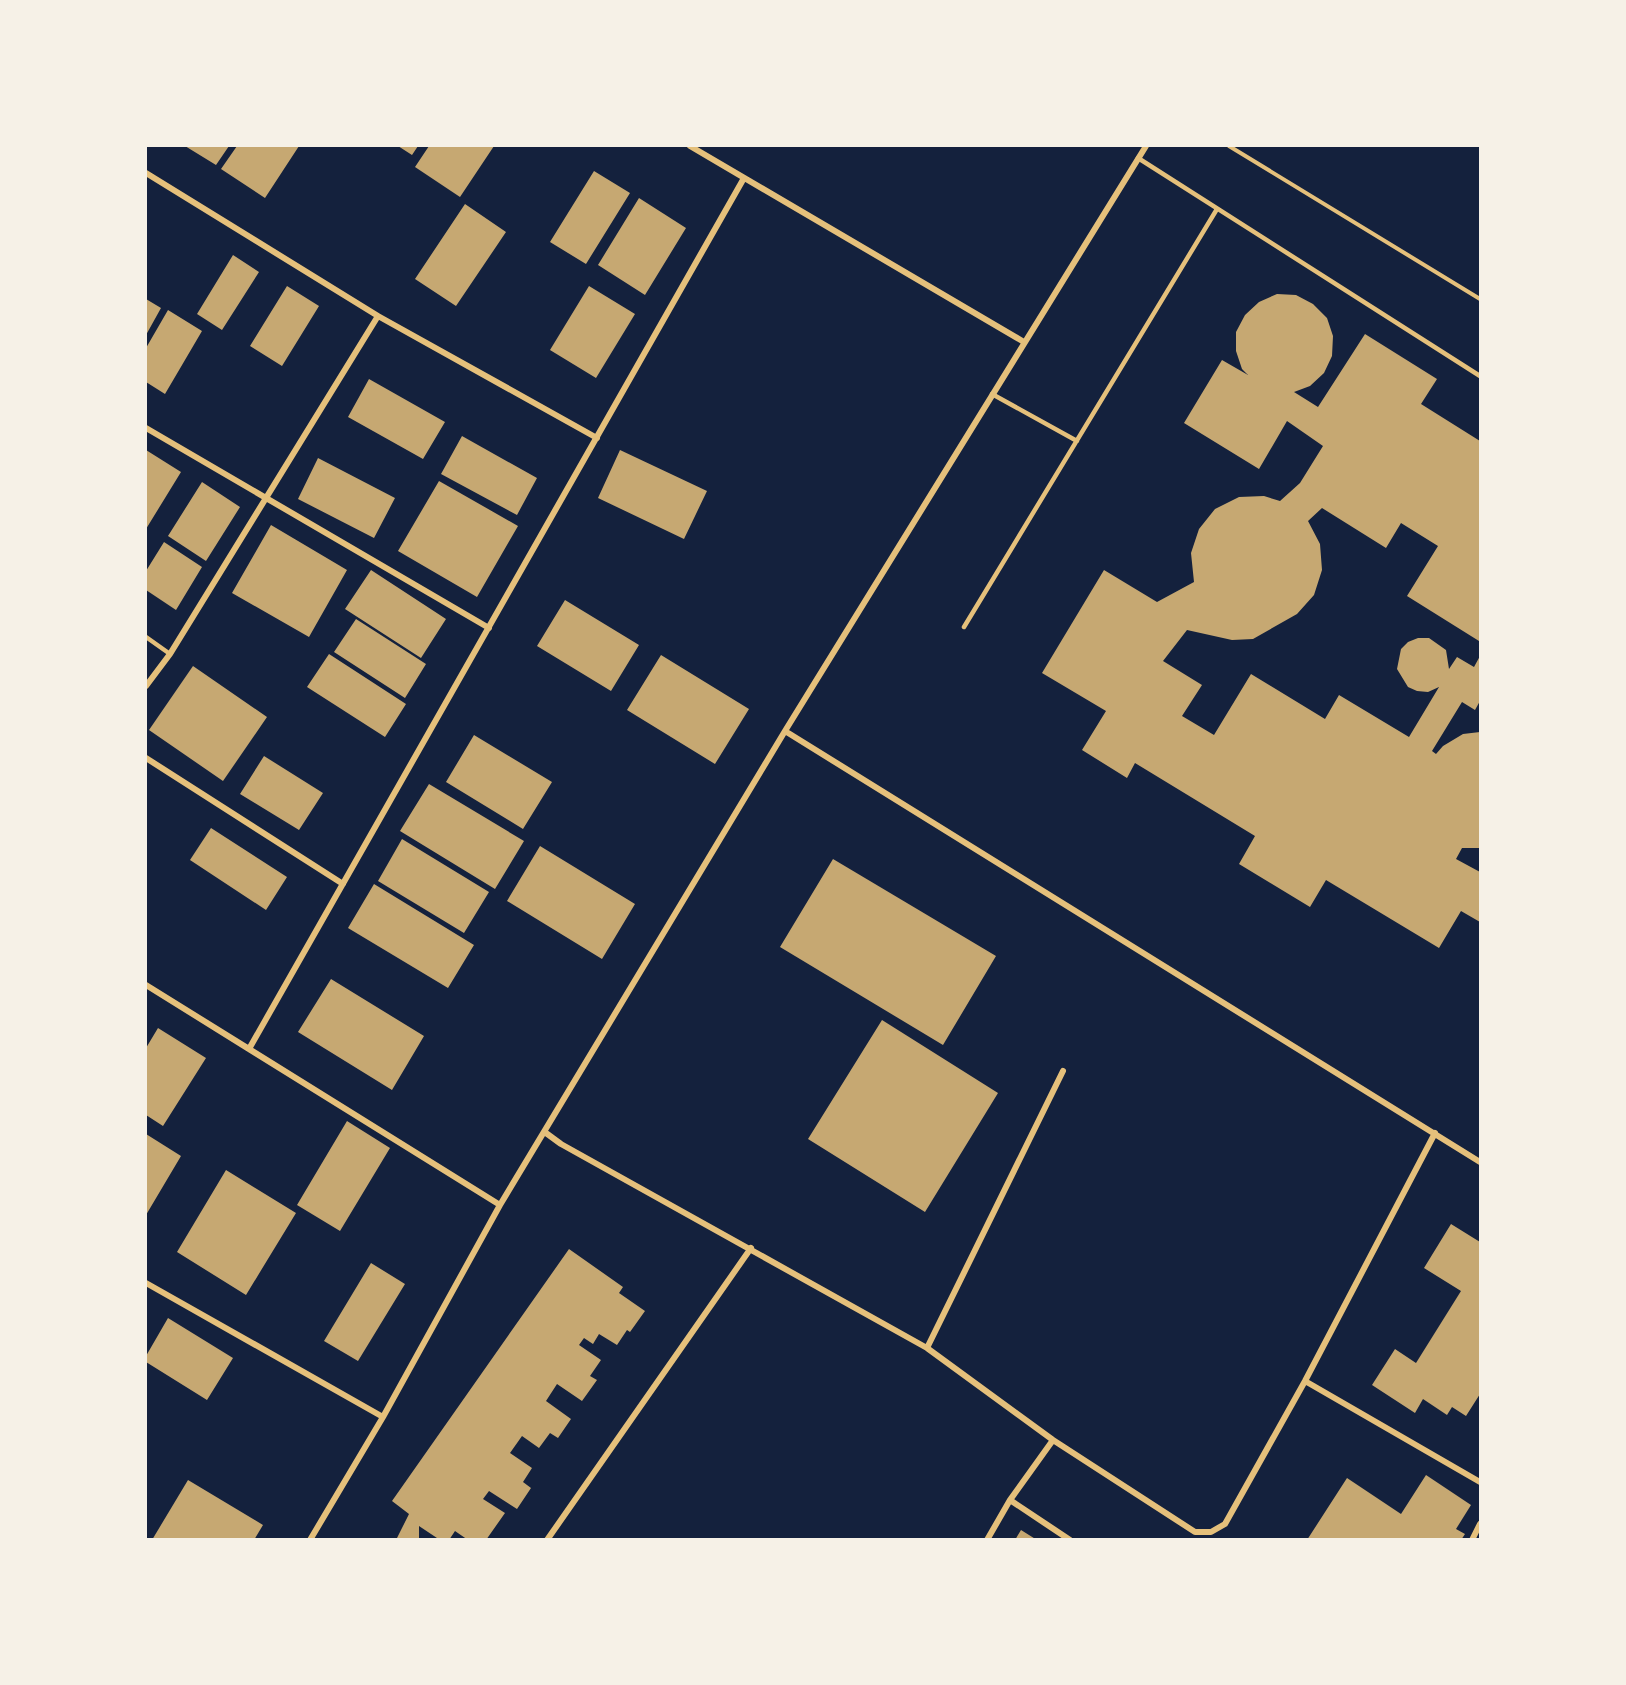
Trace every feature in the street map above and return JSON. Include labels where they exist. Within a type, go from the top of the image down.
[{"type":"street","points":[[690,146],[1024,342]]},
{"type":"street","points":[[310,1539],[382,1417],[500,1205],[546,1133],[785,731],[1146,146]]},
{"type":"street","points":[[146,173],[378,316],[597,438]]},
{"type":"street","points":[[249,1049],[744,178]]},
{"type":"street","points":[[146,686],[170,654],[378,316]]},
{"type":"street","points":[[146,428],[489,628]]},
{"type":"street","points":[[785,731],[1480,1162]]},
{"type":"street","points":[[146,758],[343,884]]},
{"type":"street","points":[[146,985],[500,1205]]},
{"type":"street","points":[[927,1348],[1063,1071]]},
{"type":"street","points":[[546,1133],[561,1144],[927,1348],[1053,1440],[1195,1532],[1211,1532],[1225,1524],[1305,1381],[1434,1133]]},
{"type":"street","points":[[546,1539],[751,1248]]},
{"type":"street","points":[[146,1283],[382,1417]]},
{"type":"street","points":[[1305,1381],[1480,1482]]},
{"type":"street","points":[[987,1539],[1010,1500],[1053,1440]]},
{"type":"street","points":[[1010,1500],[1070,1539]]},
{"type":"street","points":[[1472,1539],[1480,1524]]},
{"type":"lane","points":[[1138,158],[1480,376]]},
{"type":"lane","points":[[964,627],[1217,209]]},
{"type":"lane","points":[[992,394],[1077,441]]},
{"type":"lane","points":[[146,638],[170,654]]},
{"type":"path","points":[[1229,146],[1480,299]]},
{"type":"building","points":[[185,146],[229,146],[216,165]]},
{"type":"building","points":[[237,146],[299,146],[265,198],[221,169]]},
{"type":"building","points":[[398,146],[418,146],[412,155]]},
{"type":"building","points":[[429,146],[494,146],[460,197],[415,167]]},
{"type":"building","points":[[594,171],[630,193],[586,264],[550,242]]},
{"type":"building","points":[[639,198],[686,228],[645,295],[598,265]]},
{"type":"building","points":[[465,204],[506,232],[456,306],[415,279]]},
{"type":"building","points":[[233,255],[259,272],[222,330],[197,314]]},
{"type":"building","points":[[287,286],[319,306],[282,366],[250,346]]},
{"type":"building","points":[[589,286],[635,314],[596,378],[550,350]]},
{"type":"building","points":[[1277,294],[1296,295],[1313,304],[1327,318],[1333,336],[1332,356],[1324,373],[1310,386],[1294,392],[1318,407],[1365,334],[1437,379],[1421,404],[1480,441],[1480,639],[1479,641],[1407,596],[1438,546],[1401,523],[1386,548],[1322,508],[1308,521],[1320,544],[1322,570],[1314,595],[1297,614],[1253,639],[1232,640],[1187,630],[1163,661],[1202,685],[1182,716],[1214,735],[1251,674],[1325,719],[1339,695],[1409,737],[1439,687],[1428,692],[1408,687],[1397,669],[1401,649],[1408,642],[1418,638],[1429,638],[1446,650],[1449,669],[1457,657],[1474,667],[1480,656],[1480,701],[1475,710],[1462,702],[1432,751],[1436,754],[1443,746],[1463,734],[1480,732],[1480,848],[1462,848],[1456,859],[1480,872],[1480,922],[1461,911],[1439,948],[1326,880],[1310,907],[1239,864],[1255,836],[1135,763],[1127,778],[1082,750],[1106,711],[1042,673],[1104,570],[1157,602],[1194,582],[1191,553],[1199,529],[1215,509],[1239,497],[1264,496],[1280,501],[1300,483],[1323,446],[1287,421],[1259,469],[1184,423],[1222,360],[1248,375],[1242,369],[1236,351],[1236,332],[1245,315],[1259,302]]},
{"type":"building","points":[[146,299],[161,308],[146,335]]},
{"type":"building","points":[[168,310],[202,331],[165,394],[146,382],[146,348]]},
{"type":"building","points":[[369,379],[445,422],[423,459],[348,417]]},
{"type":"building","points":[[462,436],[537,478],[517,515],[441,474]]},
{"type":"building","points":[[146,450],[181,472],[146,529]]},
{"type":"building","points":[[620,450],[707,491],[684,539],[598,498]]},
{"type":"building","points":[[318,458],[395,498],[374,538],[298,499]]},
{"type":"building","points":[[439,481],[518,526],[477,597],[398,551]]},
{"type":"building","points":[[202,482],[240,507],[206,561],[168,536]]},
{"type":"building","points":[[271,525],[347,570],[309,637],[232,593]]},
{"type":"building","points":[[164,542],[202,567],[176,610],[146,590],[146,571]]},
{"type":"building","points":[[371,570],[446,619],[421,658],[345,609]]},
{"type":"building","points":[[565,600],[639,645],[611,691],[537,646]]},
{"type":"building","points":[[356,619],[426,664],[405,698],[334,652]]},
{"type":"building","points":[[329,654],[406,704],[385,737],[307,687]]},
{"type":"building","points":[[661,655],[749,709],[715,764],[627,710]]},
{"type":"building","points":[[193,666],[267,717],[223,781],[149,730]]},
{"type":"building","points":[[474,735],[552,782],[523,829],[446,782]]},
{"type":"building","points":[[264,756],[323,793],[299,830],[240,794]]},
{"type":"building","points":[[429,784],[524,841],[495,889],[400,831]]},
{"type":"building","points":[[211,828],[287,877],[266,910],[190,860]]},
{"type":"building","points":[[402,839],[489,892],[464,933],[378,881]]},
{"type":"building","points":[[540,846],[635,904],[602,959],[507,901]]},
{"type":"building","points":[[833,859],[996,956],[943,1045],[780,947]]},
{"type":"building","points":[[374,884],[474,945],[448,988],[348,928]]},
{"type":"building","points":[[331,979],[424,1036],[392,1090],[298,1032]]},
{"type":"building","points":[[882,1020],[998,1093],[925,1212],[808,1139]]},
{"type":"building","points":[[158,1028],[206,1058],[163,1126],[146,1115],[146,1048]]},
{"type":"building","points":[[347,1121],[390,1148],[340,1231],[297,1205]]},
{"type":"building","points":[[146,1134],[181,1156],[146,1215]]},
{"type":"building","points":[[226,1170],[296,1213],[246,1295],[177,1252]]},
{"type":"building","points":[[1451,1224],[1480,1242],[1480,1394],[1466,1416],[1452,1407],[1447,1415],[1423,1399],[1415,1413],[1372,1385],[1395,1349],[1416,1363],[1461,1291],[1424,1268]]},
{"type":"building","points":[[569,1249],[623,1287],[619,1293],[645,1311],[630,1332],[627,1330],[617,1345],[599,1334],[593,1344],[584,1338],[579,1345],[601,1360],[590,1376],[597,1380],[582,1401],[557,1384],[546,1401],[571,1419],[558,1438],[550,1433],[539,1448],[522,1436],[510,1453],[532,1468],[523,1482],[531,1488],[517,1509],[489,1491],[483,1499],[505,1513],[486,1540],[468,1540],[455,1531],[449,1540],[440,1540],[419,1526],[419,1540],[396,1540],[409,1514],[392,1501]]},
{"type":"building","points":[[371,1263],[405,1284],[358,1361],[324,1341]]},
{"type":"building","points":[[168,1318],[233,1358],[207,1400],[146,1362],[146,1356]]},
{"type":"building","points":[[1426,1475],[1471,1505],[1456,1529],[1465,1534],[1461,1540],[1307,1540],[1347,1478],[1401,1514]]},
{"type":"building","points":[[188,1480],[263,1525],[254,1540],[152,1540]]},
{"type":"building","points":[[1021,1530],[1037,1540],[1015,1540]]}]
